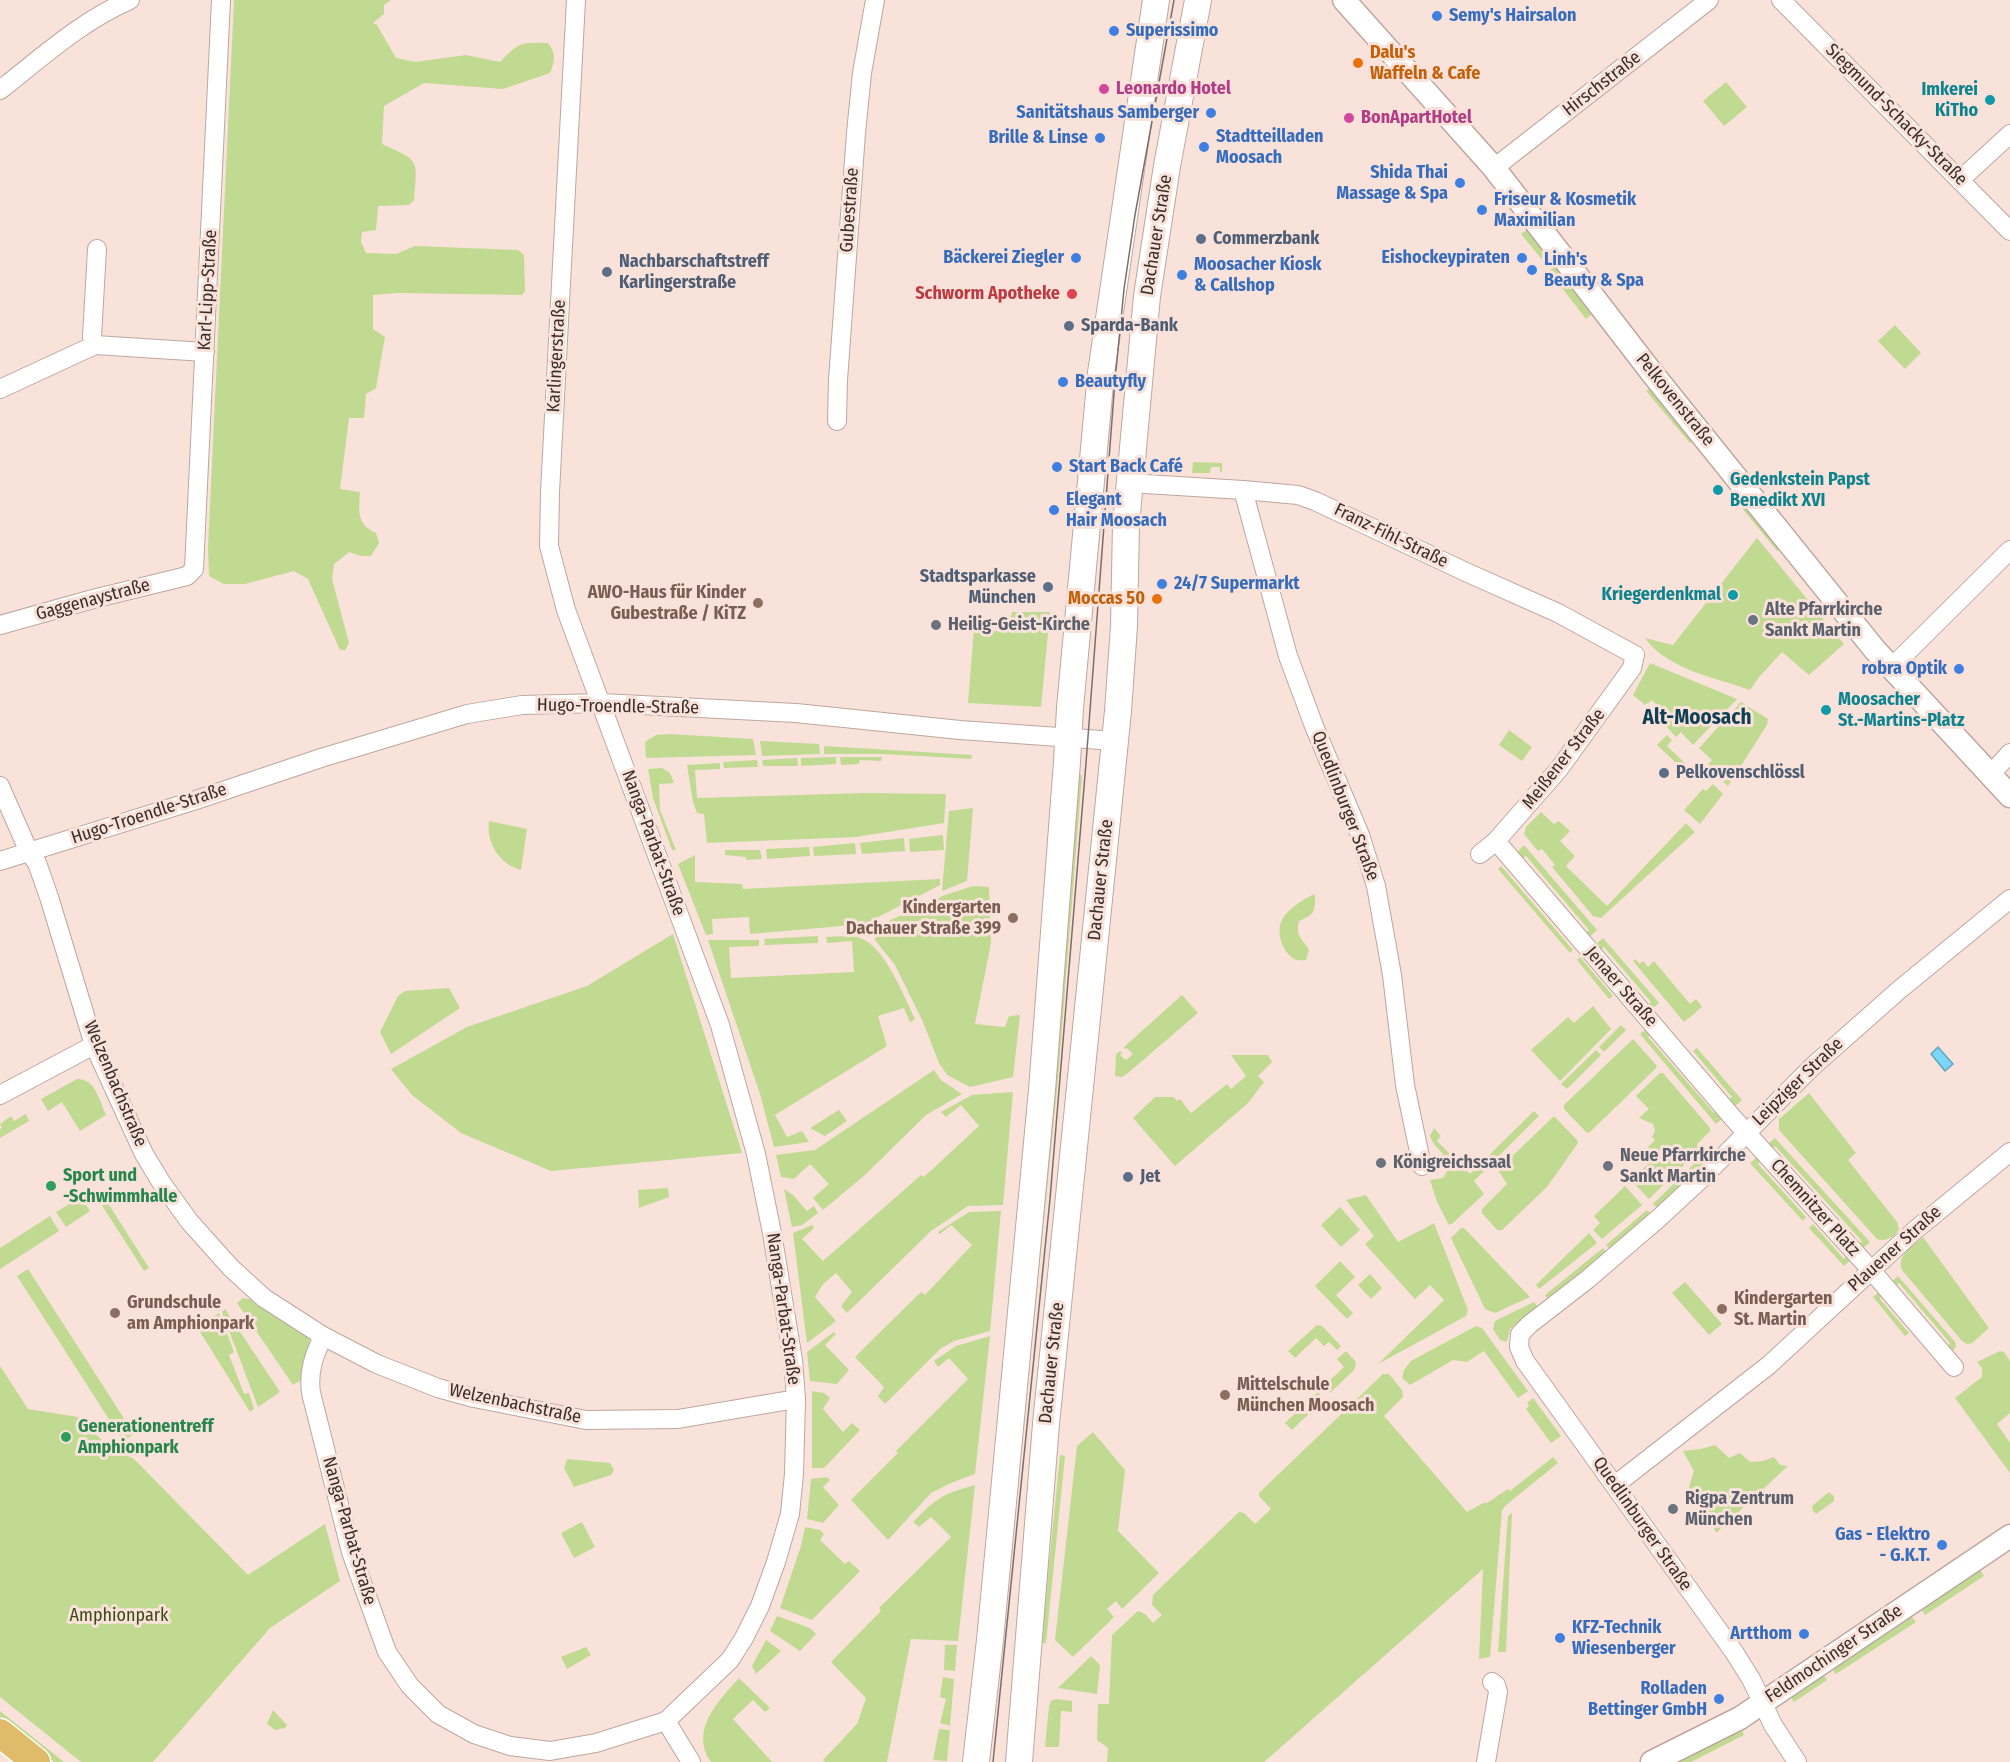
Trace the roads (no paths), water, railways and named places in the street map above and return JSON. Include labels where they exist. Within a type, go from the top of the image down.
[{"type":"main road","name":"Dachauer Straße","points":[[976,1762],[990,1640],[1042,1090],[1068,738],[1101,373],[1156,0]]},
{"type":"main road","name":"Dachauer Straße","points":[[1019,1762],[1046,1424],[1115,741],[1124,635],[1126,524],[1147,296],[1167,166],[1198,0]]},
{"type":"main road","points":[[0,1733],[36,1762]]},
{"type":"street","points":[[0,90],[87,22],[130,0]]},
{"type":"street","name":"Karl-Lipp-Straße","points":[[187,576],[194,569],[221,0]]},
{"type":"street","name":"Karlingerstraße","points":[[576,0],[557,342],[549,546],[566,610],[602,703]]},
{"type":"street","name":"Gubestraße","points":[[837,421],[856,133],[862,73],[875,0]]},
{"type":"street","name":"Pelkovenstraße","points":[[1344,0],[1494,168],[1672,398],[1890,668],[2010,796]]},
{"type":"street","name":"Hirschstraße","points":[[1494,168],[1709,0]]},
{"type":"street","name":"Siegmund-Schacky-Straße","points":[[1781,0],[2010,231]]},
{"type":"street","points":[[1960,180],[2010,134]]},
{"type":"street","points":[[94,345],[92,337],[97,249]]},
{"type":"street","points":[[0,389],[94,345],[205,352]]},
{"type":"street","name":"Franz-Fihl-Straße","points":[[1129,483],[1243,489],[1298,495],[1333,508],[1468,573],[1558,613],[1635,655]]},
{"type":"street","name":"Quedlinburger Straße","points":[[1243,489],[1288,656],[1317,736],[1360,835],[1376,886],[1392,975],[1405,1085],[1422,1166]]},
{"type":"street","points":[[1890,668],[2010,550]]},
{"type":"street","name":"Gaggenaystraße","points":[[0,626],[93,599],[187,576]]},
{"type":"street","name":"Meißener Straße","points":[[1480,854],[1496,842],[1564,763],[1632,669],[1635,655]]},
{"type":"street","name":"Hugo-Troendle-Straße","points":[[0,861],[193,801],[288,768],[468,714],[522,705],[602,703],[796,713],[960,730],[1115,741]]},
{"type":"street","name":"Nanga-Parbat-Straße","points":[[323,1336],[309,1376],[313,1404],[351,1552],[387,1652],[410,1686],[438,1714],[474,1734],[510,1746],[560,1750],[596,1743],[666,1721],[730,1660],[760,1606],[776,1563],[789,1514],[794,1474],[796,1399],[793,1360],[772,1233],[742,1098],[720,1025],[602,703]]},
{"type":"street","points":[[1990,775],[2010,753]]},
{"type":"street","name":"Welzenbachstraße","points":[[0,786],[29,852],[37,863],[50,897],[94,1045],[126,1117],[160,1182],[189,1221],[231,1268],[264,1298],[323,1336],[377,1364],[438,1388],[474,1398],[586,1420],[678,1419],[796,1399]]},
{"type":"street","name":"Jenaer Straße","points":[[1496,842],[1746,1132]]},
{"type":"street","name":"Leipziger Straße","points":[[1519,1347],[1520,1334],[1530,1324],[1588,1279],[1659,1218],[1700,1180],[1812,1066],[1899,990],[2010,899]]},
{"type":"street","points":[[0,1095],[94,1045]]},
{"type":"street","name":"Chemnitzer Platz","points":[[1746,1132],[1871,1270],[1954,1367]]},
{"type":"street","name":"Plauener Straße","points":[[1615,1485],[1769,1365],[1958,1193],[2010,1152]]},
{"type":"street","name":"Quedlinburger Straße","points":[[1519,1347],[1525,1361],[1734,1652],[1773,1725],[1797,1762]]},
{"type":"street","name":"Feldmochinger Straße","points":[[1652,1762],[1740,1718],[2010,1536]]},
{"type":"street","points":[[1486,1762],[1498,1692],[1496,1685],[1492,1682]]},
{"type":"street","points":[[666,1721],[691,1762]]},
{"type":"water","points":[[1938,1047],[1953,1064],[1945,1071],[1931,1054]]},
{"type":"tram line","points":[[993,1762],[1050,1199],[1124,289],[1174,0]]},
{"type":"place","name":"Semy's Hairsalon","points":[[1437,16]]},
{"type":"place","name":"Superissimo","points":[[1114,31]]},
{"type":"place","name":"Dalu's Waffeln & Cafe","points":[[1358,63]]},
{"type":"place","name":"Leonardo Hotel","points":[[1104,89]]},
{"type":"place","name":"Imkerei KiTho","points":[[1990,100]]},
{"type":"place","name":"Sanitätshaus Samberger","points":[[1211,113]]},
{"type":"place","name":"BonApartHotel","points":[[1349,118]]},
{"type":"place","name":"Brille & Linse","points":[[1100,138]]},
{"type":"place","name":"Stadtteilladen Moosach","points":[[1204,147]]},
{"type":"place","name":"Shida Thai Massage & Spa","points":[[1460,183]]},
{"type":"place","name":"Friseur & Kosmetik Maximilian","points":[[1482,210]]},
{"type":"place","name":"Commerzbank","points":[[1201,239]]},
{"type":"place","name":"Bäckerei Ziegler","points":[[1076,258]]},
{"type":"place","name":"Eishockeypiraten","points":[[1522,258]]},
{"type":"place","name":"Linh's Beauty & Spa","points":[[1532,270]]},
{"type":"place","name":"Nachbarschaftstreff Karlingerstraße","points":[[607,272]]},
{"type":"place","name":"Moosacher Kiosk & Callshop","points":[[1182,275]]},
{"type":"place","name":"Schworm Apotheke","points":[[1072,294]]},
{"type":"place","name":"Sparda-Bank","points":[[1069,326]]},
{"type":"place","name":"Beautyfly","points":[[1063,382]]},
{"type":"place","name":"Start Back Café","points":[[1057,467]]},
{"type":"place","name":"Gedenkstein Papst Benedikt XVI","points":[[1718,490]]},
{"type":"place","name":"Elegant Hair Moosach","points":[[1054,510]]},
{"type":"place","name":"24/7 Supermarkt","points":[[1162,584]]},
{"type":"place","name":"Stadtsparkasse München","points":[[1048,587]]},
{"type":"place","name":"Kriegerdenkmal","points":[[1733,595]]},
{"type":"place","name":"Moccas 50","points":[[1157,599]]},
{"type":"place","name":"AWO-Haus für Kinder Gubestraße / KiTZ","points":[[758,603]]},
{"type":"place","name":"Alte Pfarrkirche Sankt Martin","points":[[1753,620]]},
{"type":"place","name":"Heilig-Geist-Kirche","points":[[936,625]]},
{"type":"place","name":"robra Optik","points":[[1959,669]]},
{"type":"place","name":"Moosacher St.-Martins-Platz","points":[[1826,710]]},
{"type":"place","name":"Pelkovenschlössl","points":[[1664,773]]},
{"type":"place","name":"Kindergarten Dachauer Straße 399","points":[[1013,918]]},
{"type":"place","name":"Königreichssaal","points":[[1381,1163]]},
{"type":"place","name":"Neue Pfarrkirche Sankt Martin","points":[[1608,1166]]},
{"type":"place","name":"Jet","points":[[1128,1177]]},
{"type":"place","name":"Sport und -Schwimmhalle","points":[[51,1186]]},
{"type":"place","name":"Kindergarten St. Martin","points":[[1722,1309]]},
{"type":"place","name":"Grundschule am Amphionpark","points":[[115,1313]]},
{"type":"place","name":"Mittelschule München Moosach","points":[[1225,1395]]},
{"type":"place","name":"Generationentreff Amphionpark","points":[[66,1437]]},
{"type":"place","name":"Rigpa Zentrum München","points":[[1673,1509]]},
{"type":"place","name":"Gas - Elektro - G.K.T.","points":[[1942,1545]]},
{"type":"place","name":"Artthom","points":[[1804,1634]]},
{"type":"place","name":"KFZ-Technik Wiesenberger","points":[[1560,1638]]},
{"type":"place","name":"Rolladen Bettinger GmbH","points":[[1719,1699]]},
{"type":"district","name":"Alt-Moosach","points":[[1697,718]]},
{"type":"park label","name":"Amphionpark","points":[[119,1616]]}]
